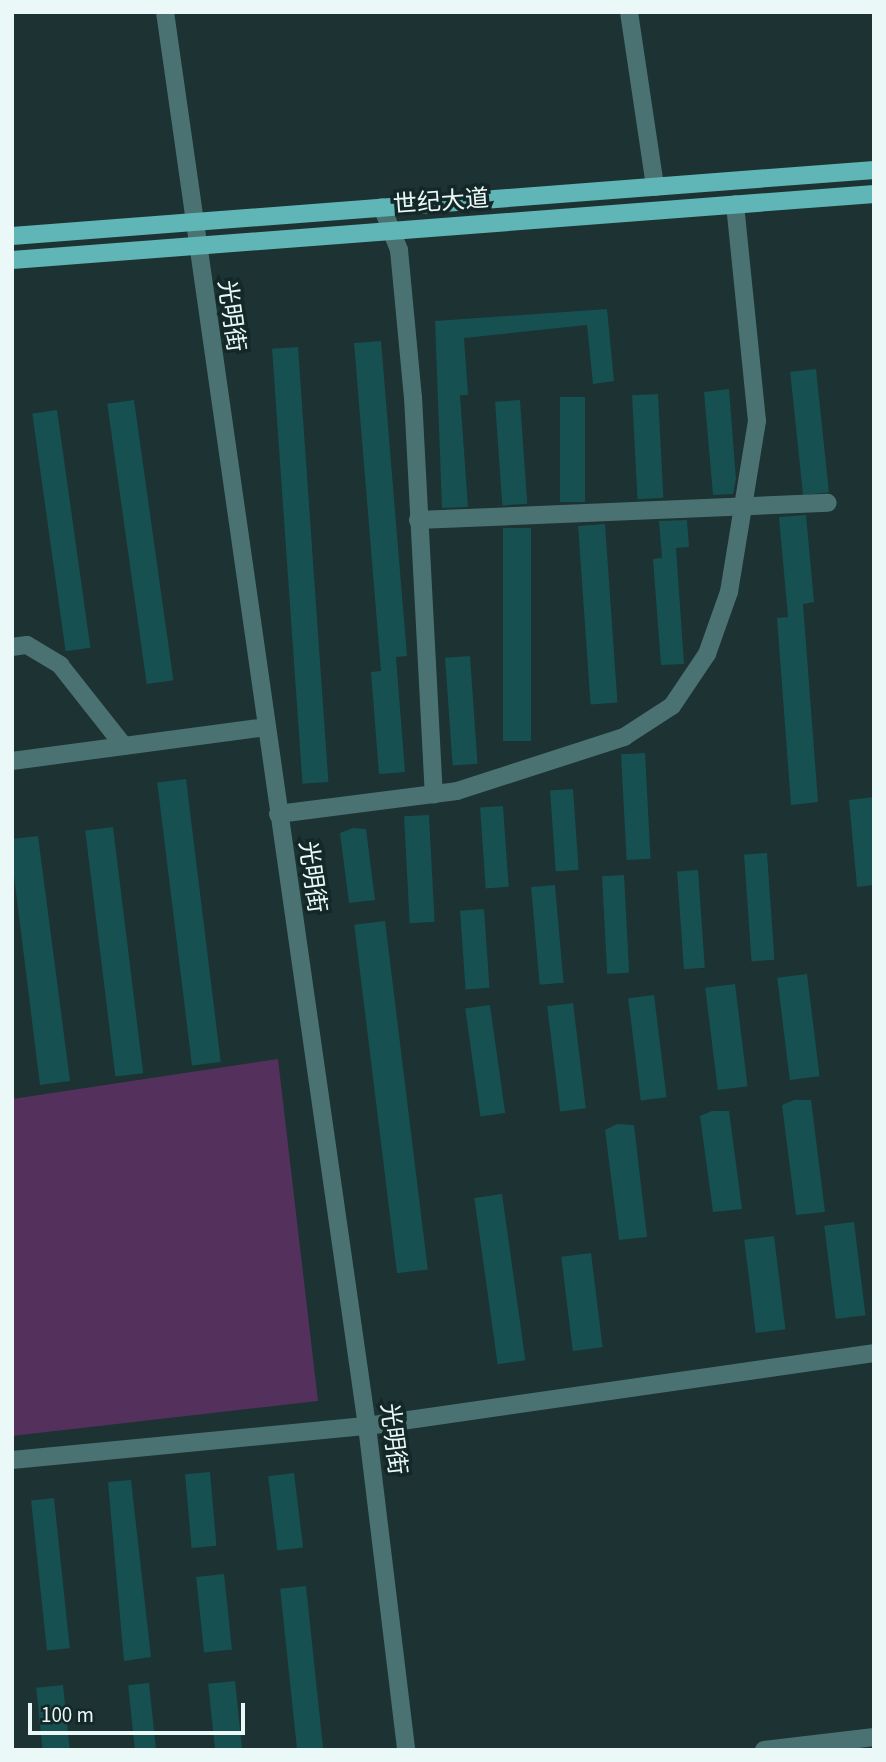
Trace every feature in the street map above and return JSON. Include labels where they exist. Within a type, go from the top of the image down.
[{"type":"main road","name":"世纪大道","points":[[12,236],[874,170]]},
{"type":"main road","name":"世纪大道","points":[[12,260],[874,194]]},
{"type":"street","name":"光明街","points":[[165,12],[367,1426],[406,1750]]},
{"type":"street","points":[[629,12],[655,187]]},
{"type":"street","points":[[278,814],[434,794],[624,737],[672,706],[707,654],[729,592],[757,421],[735,204]]},
{"type":"street","points":[[382,207],[388,231],[399,250],[434,794]]},
{"type":"street","points":[[418,520],[828,503]]},
{"type":"street","points":[[12,647],[27,645],[60,665],[124,746]]},
{"type":"street","points":[[12,761],[266,727]]},
{"type":"street","points":[[12,1460],[367,1426],[874,1353]]},
{"type":"street","points":[[764,1750],[810,1747],[874,1737]]},
{"type":"shaded area","points":[[278,1059],[318,1401],[12,1436],[12,1099]]},
{"type":"building","points":[[607,309],[614,381],[593,384],[587,325],[464,338],[468,395],[460,395],[468,507],[442,508],[435,321]]},
{"type":"building","points":[[381,341],[407,656],[396,657],[405,772],[379,774],[371,672],[381,671],[354,343]]},
{"type":"building","points":[[298,347],[328,782],[302,784],[272,349]]},
{"type":"building","points":[[816,369],[829,492],[803,495],[790,372]]},
{"type":"building","points":[[729,389],[736,479],[733,494],[713,495],[704,392]]},
{"type":"building","points":[[658,394],[663,498],[637,499],[632,395]]},
{"type":"building","points":[[560,397],[585,397],[585,502],[560,502]]},
{"type":"building","points":[[134,400],[173,680],[147,684],[107,404]]},
{"type":"building","points":[[520,400],[527,504],[502,505],[495,402]]},
{"type":"building","points":[[57,410],[90,648],[66,651],[32,413]]},
{"type":"building","points":[[806,515],[814,602],[803,604],[818,802],[791,805],[777,618],[788,617],[779,517]]},
{"type":"building","points":[[687,520],[689,547],[676,548],[684,664],[661,665],[653,559],[662,558],[659,521]]},
{"type":"building","points":[[605,524],[617,703],[591,704],[578,526]]},
{"type":"building","points":[[503,528],[531,528],[531,741],[503,741]]},
{"type":"building","points":[[470,656],[478,764],[453,765],[445,658]]},
{"type":"building","points":[[645,753],[651,859],[627,860],[621,754]]},
{"type":"building","points":[[186,779],[221,1062],[192,1065],[157,783]]},
{"type":"building","points":[[573,789],[579,870],[556,871],[550,791]]},
{"type":"building","points":[[874,797],[874,885],[857,887],[849,800]]},
{"type":"building","points":[[503,806],[509,887],[486,888],[480,808]]},
{"type":"building","points":[[429,815],[435,922],[410,923],[404,816]]},
{"type":"building","points":[[113,827],[143,1073],[115,1077],[85,830]]},
{"type":"building","points":[[353,828],[366,829],[375,900],[349,903],[340,833]]},
{"type":"building","points":[[38,836],[70,1081],[40,1085],[12,860],[12,839]]},
{"type":"building","points":[[767,853],[774,960],[752,961],[744,855]]},
{"type":"building","points":[[698,870],[705,968],[684,969],[677,871]]},
{"type":"building","points":[[624,875],[629,973],[607,974],[602,876]]},
{"type":"building","points":[[555,885],[564,983],[540,985],[531,887]]},
{"type":"building","points":[[484,909],[490,988],[466,989],[460,911]]},
{"type":"building","points":[[385,921],[428,1269],[397,1273],[354,925]]},
{"type":"building","points":[[807,974],[820,1076],[790,1080],[777,978]]},
{"type":"building","points":[[735,984],[748,1086],[718,1090],[705,988]]},
{"type":"building","points":[[654,995],[667,1097],[641,1100],[628,998]]},
{"type":"building","points":[[573,1003],[586,1108],[560,1111],[547,1006]]},
{"type":"building","points":[[490,1005],[505,1113],[480,1116],[465,1008]]},
{"type":"building","points":[[794,1100],[811,1100],[825,1212],[796,1215],[782,1105]]},
{"type":"building","points":[[712,1111],[729,1111],[742,1209],[713,1212],[700,1116]]},
{"type":"building","points":[[617,1124],[634,1125],[647,1237],[619,1240],[605,1130]]},
{"type":"building","points":[[502,1194],[525,1360],[498,1364],[474,1198]]},
{"type":"building","points":[[854,1222],[865,1315],[836,1319],[824,1226]]},
{"type":"building","points":[[774,1236],[785,1329],[756,1333],[744,1240]]},
{"type":"building","points":[[591,1253],[603,1347],[573,1351],[561,1257]]},
{"type":"building","points":[[210,1472],[216,1546],[192,1548],[185,1474]]},
{"type":"building","points":[[294,1473],[303,1547],[277,1551],[268,1476]]},
{"type":"building","points":[[131,1480],[151,1657],[124,1661],[108,1482]]},
{"type":"building","points":[[54,1498],[70,1648],[47,1651],[31,1500]]},
{"type":"building","points":[[224,1574],[232,1650],[204,1653],[196,1577]]},
{"type":"building","points":[[306,1586],[323,1748],[297,1750],[280,1589]]},
{"type":"building","points":[[235,1681],[242,1750],[215,1750],[208,1684]]},
{"type":"building","points":[[149,1683],[156,1750],[135,1750],[128,1685]]},
{"type":"building","points":[[63,1685],[70,1750],[43,1750],[36,1688]]}]
